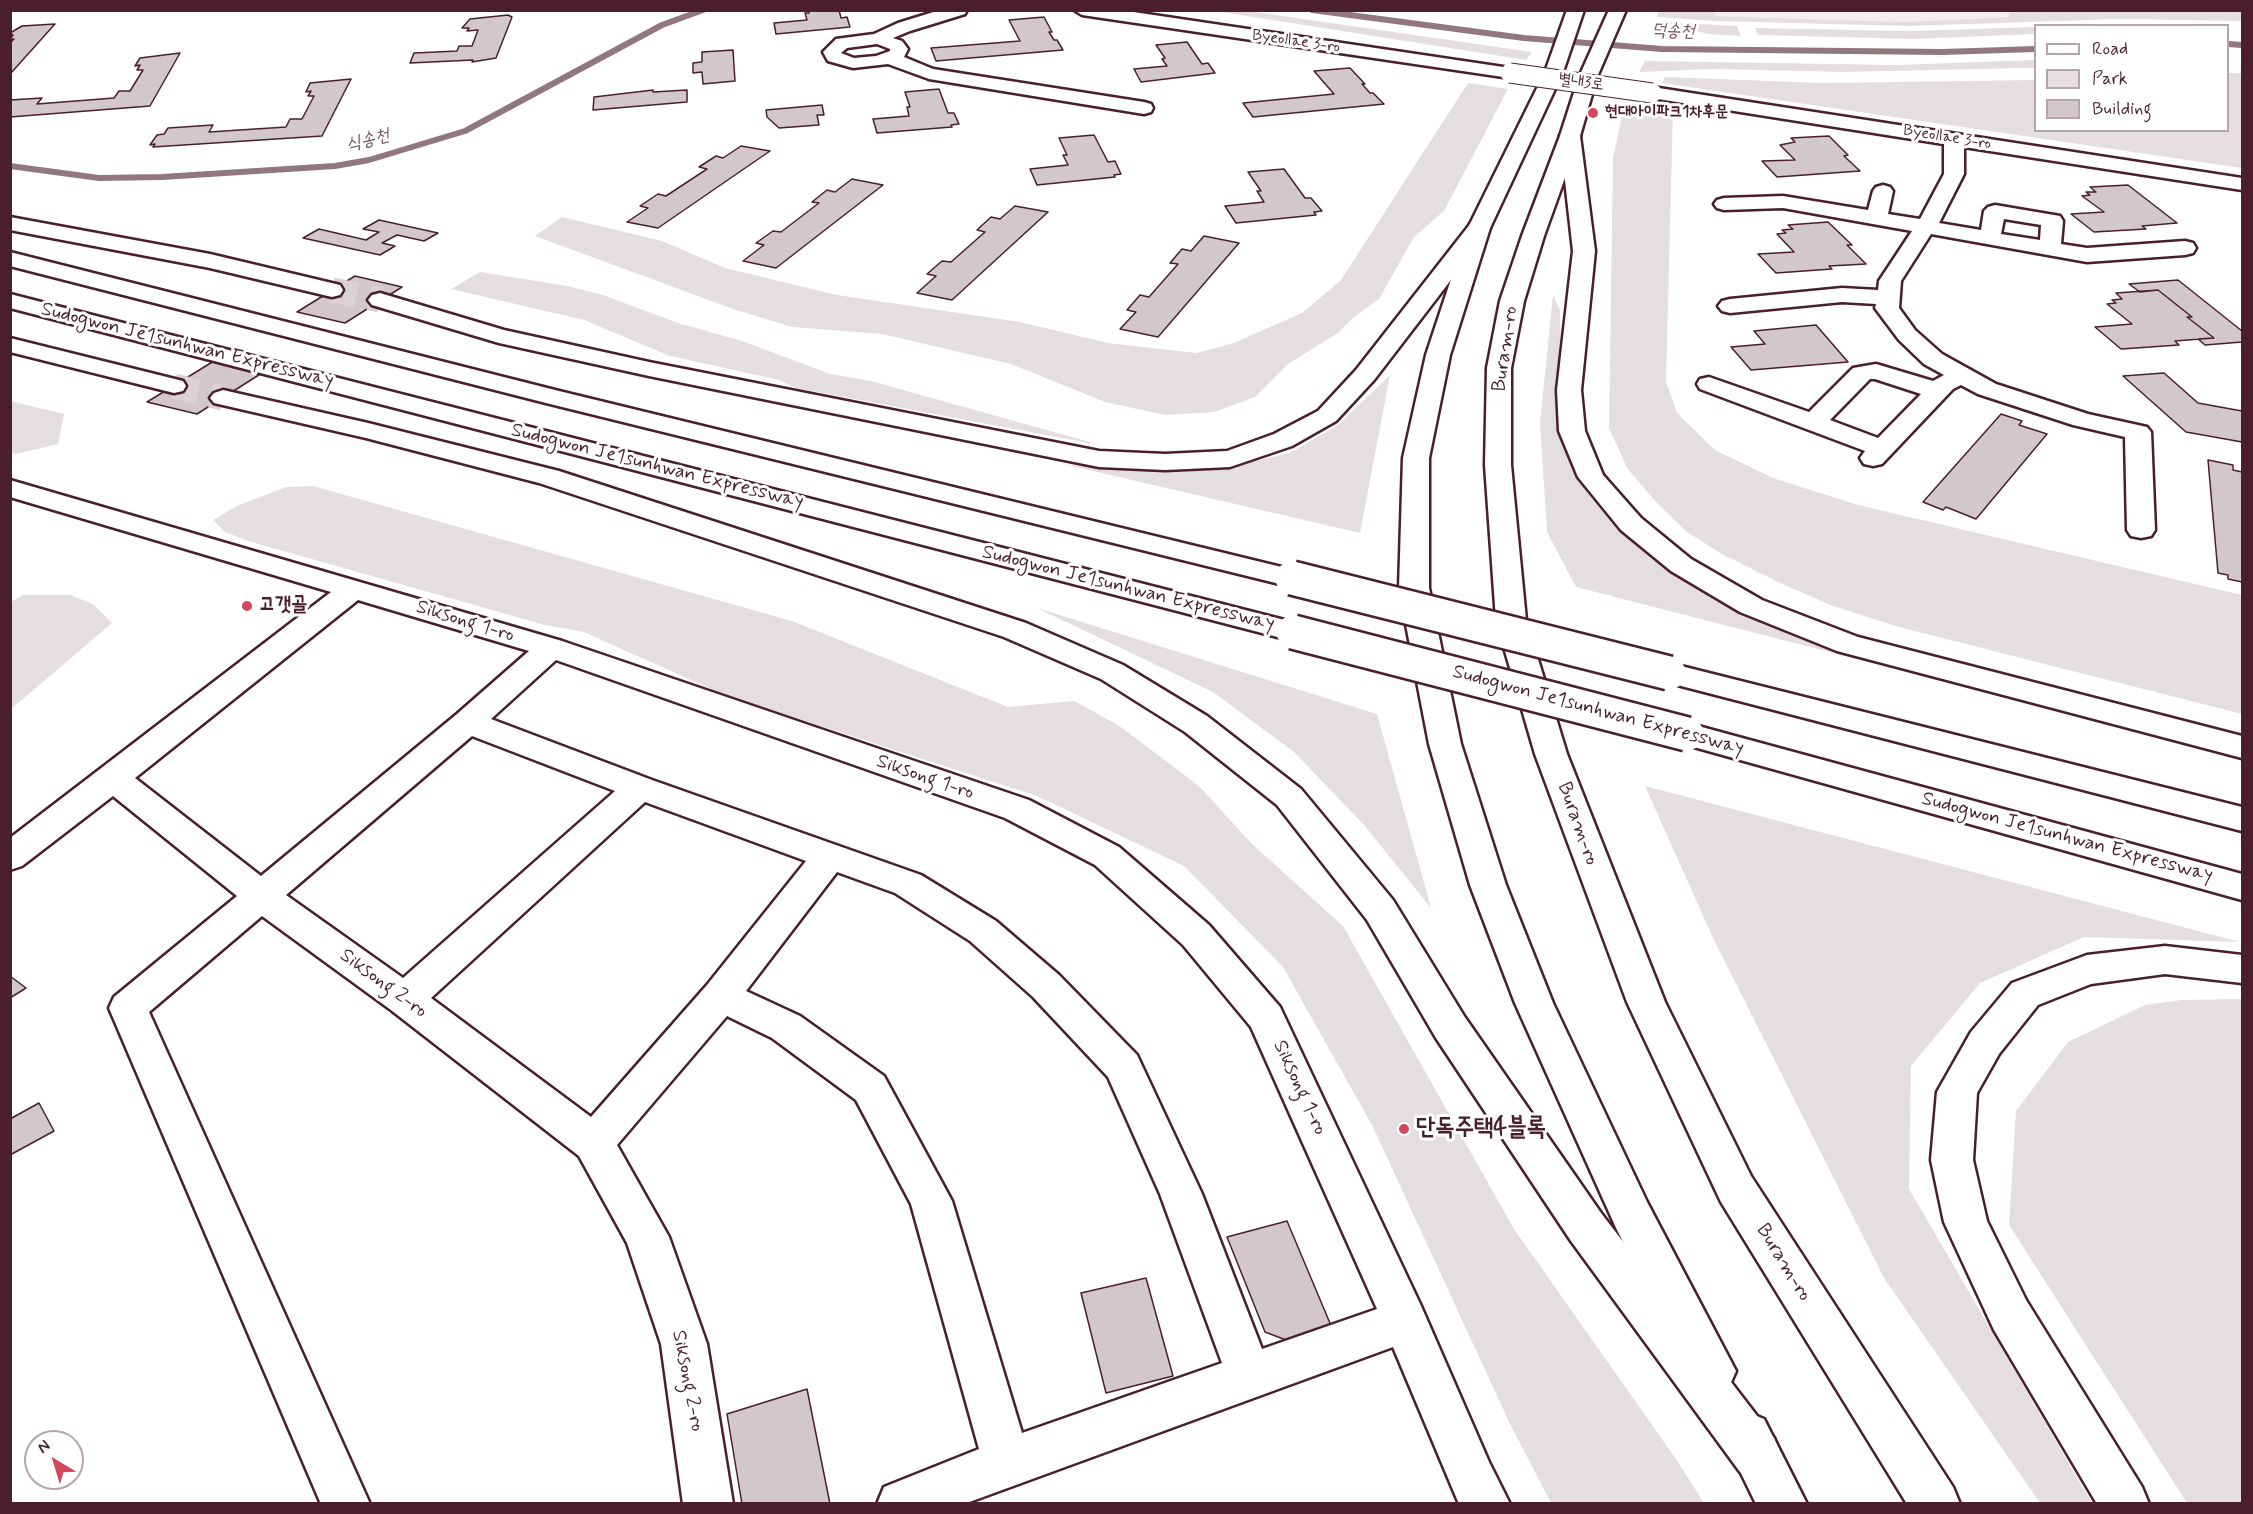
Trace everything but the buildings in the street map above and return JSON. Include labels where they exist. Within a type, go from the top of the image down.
[{"type":"main road","points":[[959,10],[904,27],[878,39],[842,43],[832,52],[834,57],[853,63],[898,62],[929,74],[1144,108]]},
{"type":"main road","name":"Byeollae 3-ro","points":[[1082,10],[1510,73]]},
{"type":"main road","points":[[1584,11],[1479,228],[1438,355],[1416,458],[1414,588],[1445,744],[1488,885],[1534,1003],[1632,1216],[1783,1503]]},
{"type":"main road","name":"Buram-ro","points":[[1622,14],[1588,77],[1570,136],[1512,301],[1499,368],[1498,465],[1511,620],[1551,754],[1646,1002],[1736,1189],[1869,1402],[1936,1503]]},
{"type":"main road","points":[[877,81],[898,62],[899,49],[896,45],[878,39]]},
{"type":"main road","name":"별내3로","points":[[1510,73],[1652,93]]},
{"type":"main road","name":"Byeollae 3-ro","points":[[1652,93],[2242,184]]},
{"type":"main road","points":[[1570,136],[1584,251],[1569,390],[1572,431],[1591,477],[1631,524],[1681,565],[1751,606],[1848,644],[2242,747]]},
{"type":"main road","points":[[1954,139],[1954,174],[1926,226],[1890,281],[1887,308],[1906,334],[1933,359],[1987,389],[2082,420],[2138,432],[2141,530]]},
{"type":"main road","points":[[1877,217],[1883,191]]},
{"type":"main road","points":[[1724,204],[1770,200],[2087,255],[2185,248]]},
{"type":"main road","points":[[10,223],[210,261],[333,290]]},
{"type":"main road","points":[[381,300],[499,336],[649,369],[1100,459],[1166,462],[1230,459],[1283,440],[1327,416],[1365,375],[1479,228]]},
{"type":"main road","name":"Sudogwon Je1sunhwan Expressway","points":[[10,259],[555,398],[1292,578],[2242,819]]},
{"type":"main road","points":[[1730,306],[1842,295],[1888,298]]},
{"type":"main road","name":"Sudogwon Je1sunhwan Expressway","points":[[10,301],[1687,734],[2242,887]]},
{"type":"main road","points":[[10,345],[174,386]]},
{"type":"main road","points":[[1813,423],[1862,374],[1876,371],[1937,392]]},
{"type":"main road","points":[[1709,384],[1813,423],[1877,453],[1944,384],[1964,376]]},
{"type":"main road","points":[[223,398],[368,431],[549,477],[1015,630],[1112,672],[1196,724],[1289,797],[1380,909],[1450,1027],[1586,1227],[1757,1455]]},
{"type":"main road","name":"Siksong 1-ro","points":[[10,488],[551,648],[1017,809],[1107,856],[1196,935],[1266,1018],[1405,1321],[1472,1479],[1486,1503]]},
{"type":"main road","points":[[10,857],[354,589]]},
{"type":"main road","points":[[346,1503],[128,1008],[468,722],[551,648]]},
{"type":"main road","points":[[468,722],[640,788],[908,884],[983,931],[1046,986],[1123,1067],[1181,1194],[1250,1377]]},
{"type":"main road","name":"Siksong 2-ro","points":[[112,778],[262,897],[405,999],[594,1143],[647,1237],[684,1344],[708,1503]]},
{"type":"main road","points":[[405,999],[640,788]]},
{"type":"main road","points":[[594,1143],[721,996],[830,855]]},
{"type":"main road","points":[[2125,1503],[2010,1315],[1966,1222],[1952,1160],[1957,1092],[1985,1042],[2025,994],[2086,970],[2165,960],[2242,969]]},
{"type":"main road","points":[[721,996],[786,1027],[870,1088],[931,1201],[1007,1462]]},
{"type":"main road","points":[[901,1503],[1007,1462],[1405,1321]]},
{"type":"shaded area","points":[[1717,10],[2010,11],[2010,17],[1905,22],[1714,16]]},
{"type":"green space","points":[[2010,10],[2242,10],[2242,21],[2119,19],[1909,26],[1715,21],[1657,17],[1659,11],[1717,11],[1714,16],[1905,22],[2009,17]]},
{"type":"green space","points":[[1215,11],[1248,11],[1532,52],[1526,60]]},
{"type":"green space","points":[[1660,22],[1737,26],[1741,36],[1708,34]]},
{"type":"green space","points":[[2034,27],[2034,34],[1913,39],[1758,35],[1755,28],[1911,31]]},
{"type":"green space","points":[[2034,60],[2034,68],[1845,72],[1712,69],[1639,72],[1645,61],[1895,65]]},
{"type":"green space","points":[[2229,73],[2242,73],[2242,168],[1662,83],[1665,77],[1823,83],[2034,80],[2034,132],[2229,132]]},
{"type":"green space","points":[[1468,83],[1508,89],[1444,211],[1414,237],[1379,299],[1354,317],[1338,333],[1288,364],[1255,397],[1214,412],[1165,415],[1105,402],[1011,364],[882,334],[792,327],[733,309],[535,236],[562,217],[662,241],[725,268],[837,295],[1020,322],[1108,343],[1196,353],[1234,343],[1302,313],[1341,280]]},
{"type":"green space","points":[[1625,102],[1673,109],[1666,381],[1677,413],[1715,450],[1773,478],[1858,505],[2242,595],[2242,714],[1899,627],[1833,606],[1722,554],[1687,532],[1656,502],[1627,468],[1609,428],[1613,158]]},
{"type":"green space","points":[[480,272],[567,286],[603,295],[678,323],[742,341],[830,374],[871,381],[1104,446],[796,388],[779,380],[670,356],[584,320],[451,289]]},
{"type":"green space","points":[[1553,295],[1560,310],[1563,448],[1591,497],[1645,553],[1705,592],[1800,633],[1888,667],[1576,587],[1547,532],[1540,423]]},
{"type":"green space","points":[[1390,375],[1360,533],[1063,464],[1105,469],[1164,471],[1229,467],[1290,453],[1338,425]]},
{"type":"green space","points":[[10,401],[64,414],[58,444],[16,454],[11,453]]},
{"type":"green space","points":[[313,486],[792,621],[1008,707],[1074,701],[1118,725],[1199,786],[1252,844],[1343,926],[1514,1229],[1676,1459],[1704,1503],[1551,1503],[1510,1424],[1373,1127],[1283,967],[1184,866],[1037,796],[722,694],[584,632],[545,625],[248,541],[225,532],[213,520],[237,506],[286,487]]},
{"type":"green space","points":[[23,595],[71,595],[94,605],[112,623],[11,709],[11,602]]},
{"type":"green space","points":[[1037,608],[1377,714],[1431,908],[1364,825],[1294,752],[1213,692]]},
{"type":"green space","points":[[1645,786],[2240,942],[2084,937],[1980,983],[1911,1066],[1909,1189],[2092,1503],[2040,1503],[1884,1278],[1713,938]]},
{"type":"green space","points":[[2242,999],[2242,1503],[2187,1503],[2009,1225],[2016,1111],[2068,1042],[2145,1005],[2181,1000]]},
{"type":"waterway","name":"식송천","points":[[10,166],[99,178],[162,177],[335,166],[369,160],[465,131],[662,25],[703,10]]},
{"type":"waterway","name":"덕송천","points":[[1312,10],[1524,38],[1662,49],[1942,52],[2034,49]]},
{"type":"waterway","name":"덕송천","points":[[2229,44],[2242,45]]},
{"type":"tunnel","points":[[332,290],[380,300]]},
{"type":"tunnel","points":[[174,386],[223,398]]},
{"type":"place","name":"현대아이파크1차후문","points":[[1593,113]]},
{"type":"place","name":"고갯골","points":[[247,606]]},
{"type":"place","name":"단독주택4블록","points":[[1404,1129]]}]
